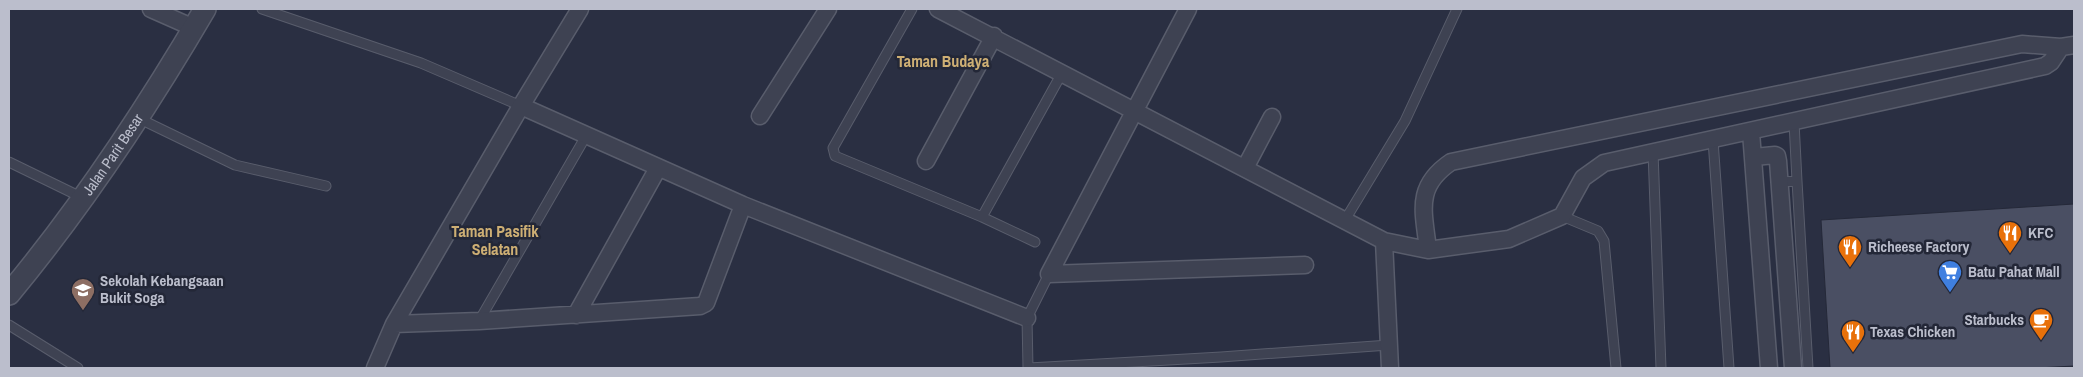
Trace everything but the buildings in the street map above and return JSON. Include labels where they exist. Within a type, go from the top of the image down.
[{"type":"street","points":[[151,9],[186,24]]},
{"type":"street","name":"Jalan Parit Besar","points":[[9,294],[83,198],[138,118],[186,24],[205,9]]},
{"type":"street","points":[[375,368],[394,324],[580,9]]},
{"type":"street","points":[[760,116],[828,9]]},
{"type":"street","points":[[938,9],[994,36],[1134,112],[1384,241],[1428,250],[1509,238],[1562,216],[1583,178],[1604,164],[2044,66],[2068,46]]},
{"type":"street","points":[[1188,9],[1049,274],[1305,265]]},
{"type":"street","points":[[926,161],[994,36]]},
{"type":"street","points":[[1428,250],[1423,200],[1429,183],[1438,171],[1451,162],[2022,44],[2068,46]]},
{"type":"street","points":[[521,106],[743,205],[1027,318]]},
{"type":"street","points":[[1245,168],[1272,117]]},
{"type":"street","points":[[1751,132],[1769,368]]},
{"type":"street","points":[[1754,157],[1777,156],[1793,368]]},
{"type":"street","points":[[576,315],[658,168]]},
{"type":"street","points":[[394,324],[479,322],[693,308],[706,303],[743,205]]},
{"type":"street","points":[[1384,241],[1390,368]]},
{"type":"lane","points":[[262,9],[421,63],[521,106]]},
{"type":"lane","points":[[912,9],[834,148],[833,153],[835,156],[982,217],[1035,242]]},
{"type":"lane","points":[[1345,220],[1405,121],[1457,9]]},
{"type":"lane","points":[[982,217],[1062,73]]},
{"type":"lane","points":[[138,118],[235,165],[326,186]]},
{"type":"lane","points":[[1794,122],[1808,368]]},
{"type":"lane","points":[[479,322],[586,136]]},
{"type":"lane","points":[[1714,140],[1728,368]]},
{"type":"lane","points":[[1653,152],[1661,368]]},
{"type":"lane","points":[[9,162],[83,198]]},
{"type":"lane","points":[[1780,182],[1796,182]]},
{"type":"lane","points":[[1562,216],[1598,231],[1604,241],[1616,368]]},
{"type":"lane","points":[[1049,274],[1027,318],[1029,368],[1221,358],[1388,345]]},
{"type":"lane","points":[[9,325],[78,368]]},
{"type":"lane","points":[[1220,368],[1221,358]]},
{"type":"place","name":"KFC","points":[[2010,254]]},
{"type":"place","name":"Richeese Factory","points":[[1850,268]]},
{"type":"place","name":"Batu Pahat Mall","points":[[1950,293]]},
{"type":"place","name":"Sekolah Kebangsaan Bukit Soga","points":[[83,311]]},
{"type":"place","name":"Starbucks","points":[[2041,341]]},
{"type":"place","name":"Texas Chicken","points":[[1853,353]]},
{"type":"district","name":"Taman Budaya","points":[[943,61]]},
{"type":"district","name":"Taman Pasifik Selatan","points":[[495,240]]}]
